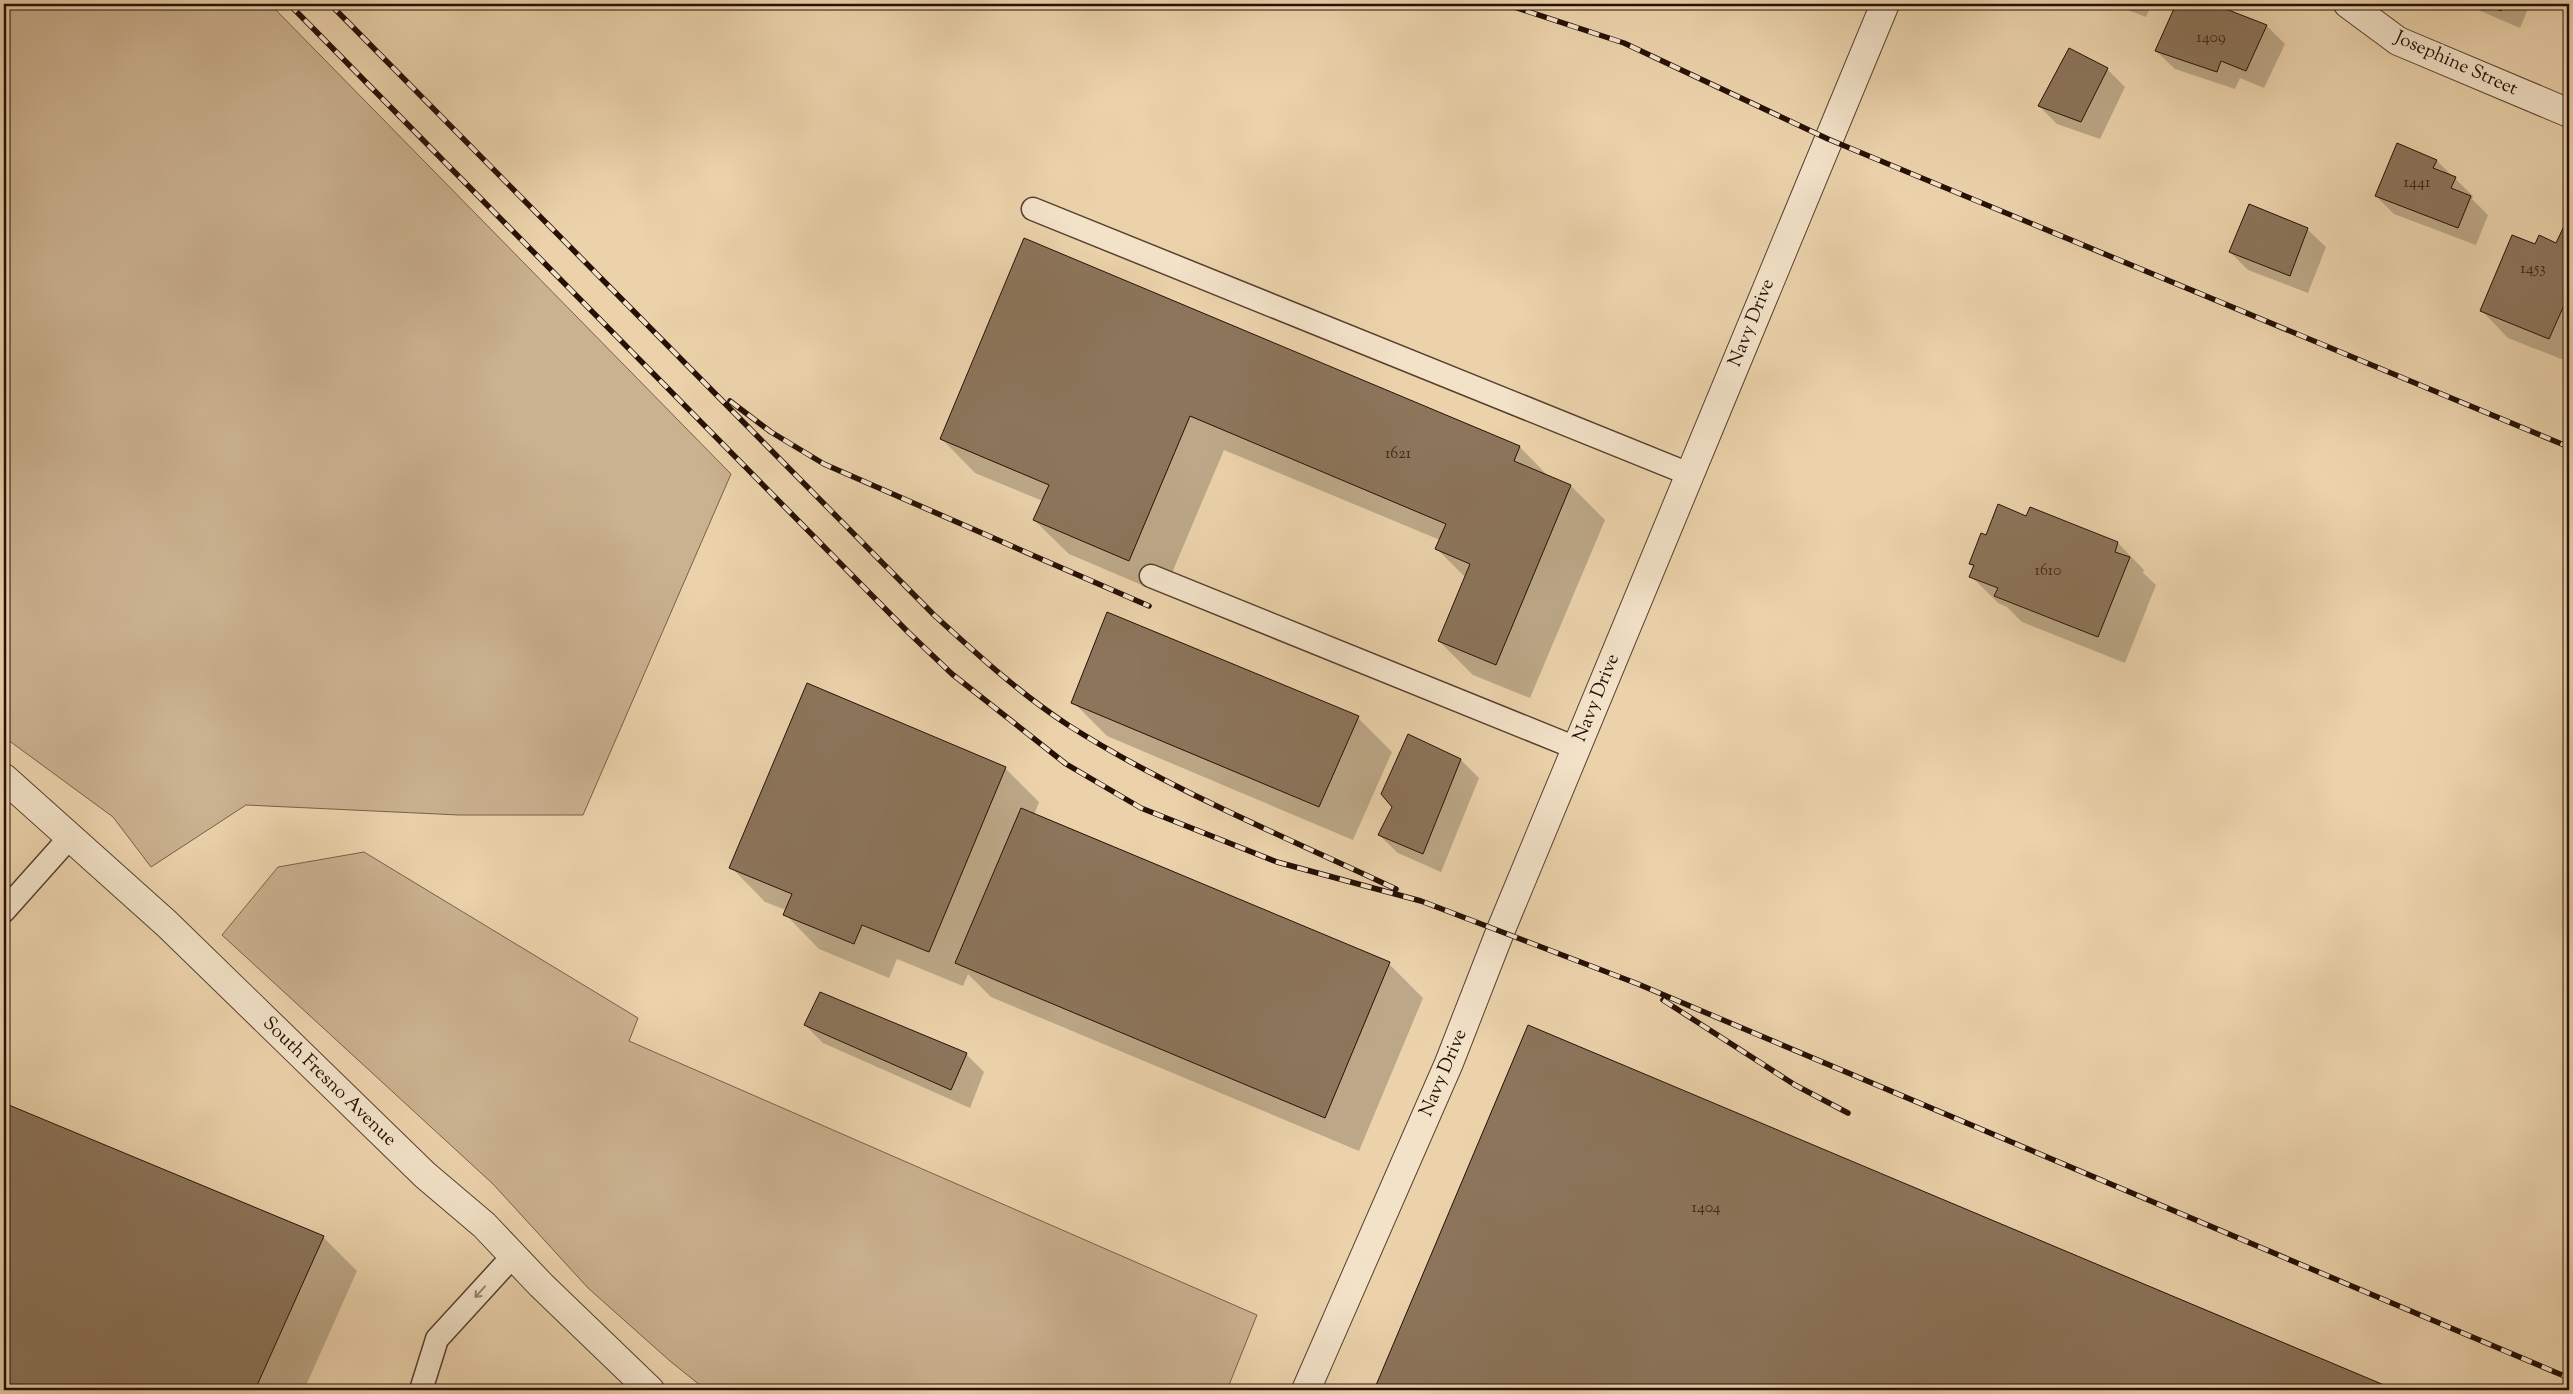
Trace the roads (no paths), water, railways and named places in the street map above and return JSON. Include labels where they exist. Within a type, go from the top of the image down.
[{"type":"street","name":"Navy Drive","points":[[1306,1390],[1449,1063],[1500,932],[1885,4]]},
{"type":"street","name":"Josephine Street","points":[[2348,4],[2398,41],[2569,113]]},
{"type":"street","name":"South Fresno Avenue","points":[[4,778],[167,924],[425,1175],[484,1225],[513,1256],[650,1390]]},
{"type":"lane","points":[[1033,209],[1690,474]]},
{"type":"lane","points":[[1151,576],[1576,748]]},
{"type":"lane","points":[[4,911],[70,837]]},
{"type":"lane","points":[[421,1390],[437,1339],[513,1256]]},
{"type":"railway","points":[[289,4],[908,632],[952,674],[1066,764],[1141,808],[1277,862],[1421,901],[1638,984],[2569,1378]]},
{"type":"railway","points":[[330,4],[934,615],[999,673],[1032,700],[1068,725],[1146,770],[1229,812],[1396,889]]},
{"type":"railway","points":[[1505,4],[1624,43],[1828,139],[2569,447]]},
{"type":"railway","points":[[730,401],[771,432],[824,464],[1149,606]]},
{"type":"railway","points":[[1663,1000],[1795,1085],[1848,1113]]}]
